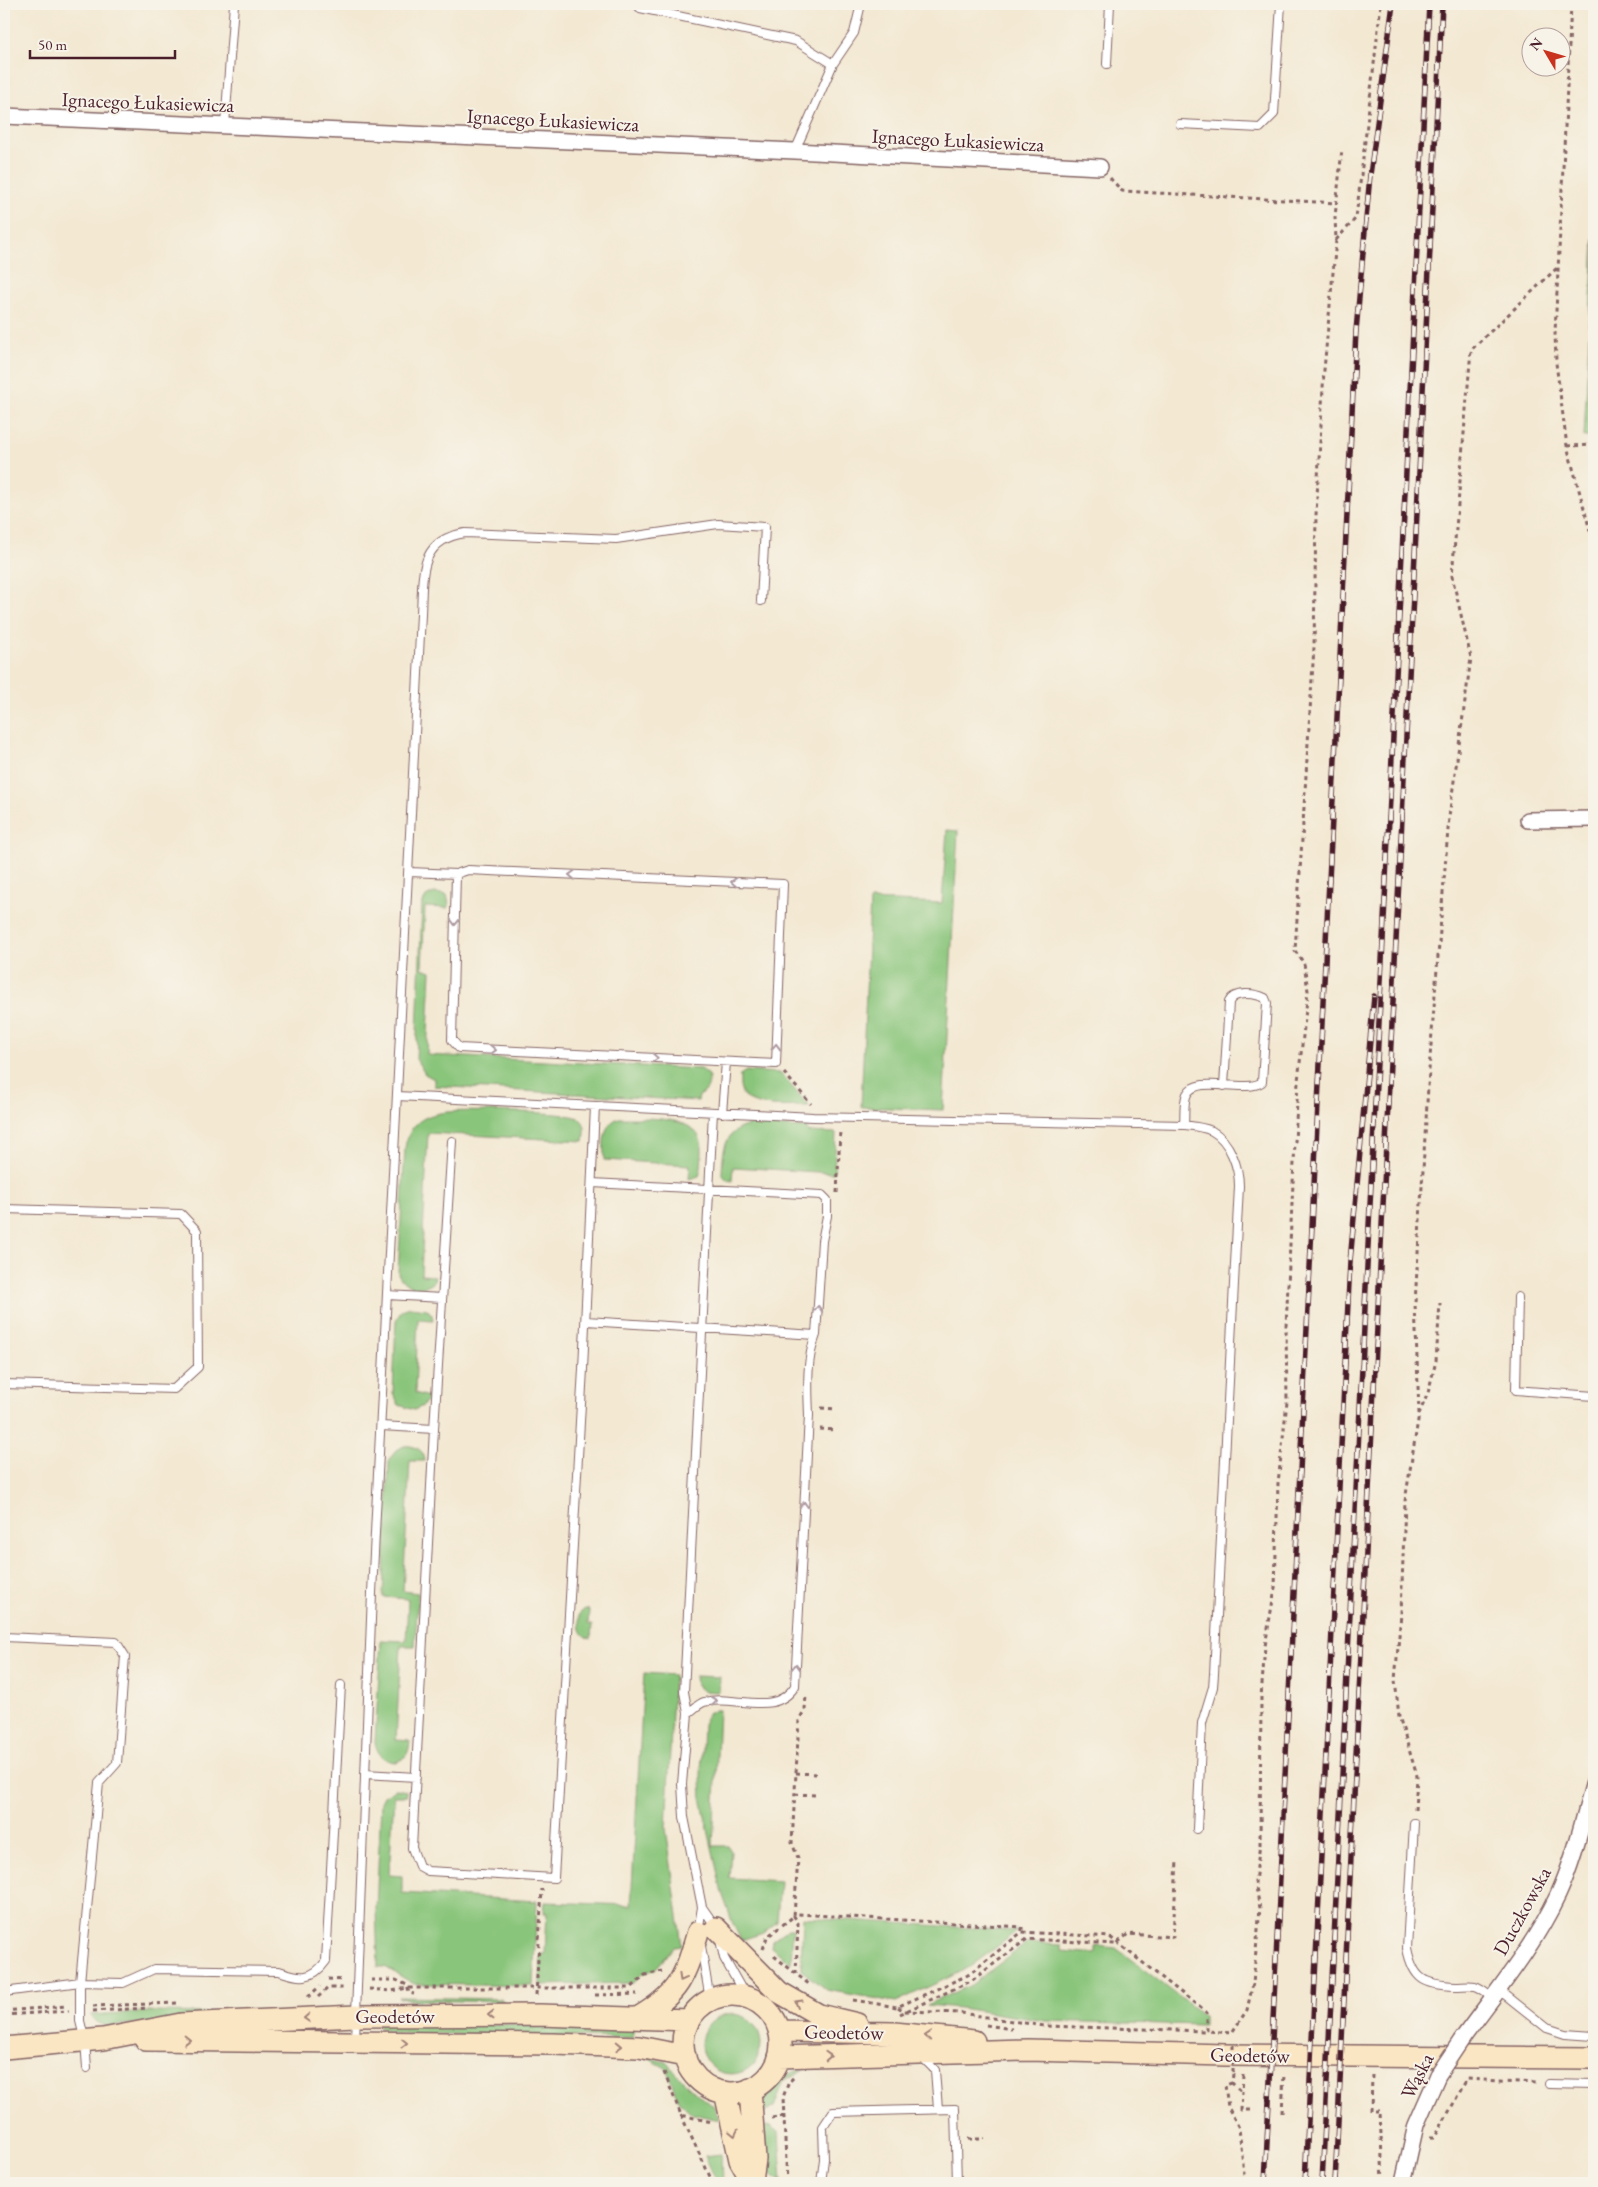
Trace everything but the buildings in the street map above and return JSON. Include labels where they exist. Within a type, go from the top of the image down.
[{"type":"main road","points":[[639,2017],[654,2008],[677,1987],[689,1965],[692,1953],[707,1930],[734,1946],[780,1992],[819,2015],[894,2033]]},
{"type":"main road","points":[[728,1995],[746,1997],[767,2010],[779,2031],[781,2044],[779,2057],[765,2080],[750,2089],[738,2092],[725,2092],[702,2083],[691,2071],[684,2056],[684,2037],[690,2020],[702,2005],[710,2000],[728,1995]]},
{"type":"main road","name":"Geodetów","points":[[4,2048],[94,2040],[181,2024],[356,2016],[540,2015],[690,2020]]},
{"type":"main road","name":"Geodetów","points":[[779,2031],[894,2033],[950,2038],[1028,2050]]},
{"type":"main road","name":"Geodetów","points":[[94,2040],[639,2047],[684,2056]]},
{"type":"main road","name":"Geodetów","points":[[779,2057],[1028,2050],[1467,2048],[1594,2058]]},
{"type":"main road","points":[[743,2124],[750,2089]]},
{"type":"main road","points":[[725,2092],[743,2124],[755,2159],[753,2182]]},
{"type":"street","name":"Ignacego Łukasiewicza","points":[[4,116],[795,151],[1100,167]]},
{"type":"street","points":[[1528,820],[1594,819]]},
{"type":"street","name":"Duczkowska","points":[[1495,1993],[1528,1949],[1557,1896],[1568,1872],[1594,1782]]},
{"type":"street","name":"Wąska","points":[[1402,2183],[1416,2126],[1438,2075],[1467,2048],[1495,1993]]},
{"type":"lane","points":[[225,125],[234,4]]},
{"type":"lane","points":[[636,4],[640,8],[796,41],[832,64]]},
{"type":"lane","points":[[795,151],[832,64],[854,32],[861,4]]},
{"type":"lane","points":[[1107,64],[1110,4]]},
{"type":"lane","points":[[1180,124],[1260,128],[1274,114],[1281,4]]},
{"type":"lane","points":[[355,2042],[380,1426],[423,576],[428,557],[436,544],[446,537],[465,533],[616,539],[718,524],[765,528],[761,601]]},
{"type":"lane","points":[[409,872],[456,874],[468,870],[783,884],[776,1064],[459,1048],[452,1040],[456,874]]},
{"type":"lane","points":[[1184,1125],[1186,1095],[1191,1088],[1200,1085],[1224,1086],[1256,1086],[1262,1082],[1265,998],[1236,994],[1229,1002],[1224,1086]]},
{"type":"lane","points":[[710,2000],[707,1930],[684,1817],[682,1784],[688,1713],[684,1692],[710,1190],[718,1112],[726,1062]]},
{"type":"lane","points":[[397,1096],[813,1117],[1184,1125],[1212,1131],[1224,1142],[1239,1171],[1214,1674],[1213,1687],[1202,1722],[1196,1829]]},
{"type":"lane","points":[[452,1141],[434,1429],[412,1848],[419,1866],[428,1871],[554,1878],[586,1321],[595,1106]]},
{"type":"lane","points":[[592,1183],[822,1195],[827,1200],[827,1216],[822,1241],[816,1334],[810,1348],[809,1415],[795,1686],[790,1694],[772,1704],[722,1700],[702,1702],[688,1713]]},
{"type":"lane","points":[[4,1209],[182,1214],[197,1231],[198,1367],[174,1389],[4,1384]]},
{"type":"lane","points":[[387,1296],[442,1298]]},
{"type":"lane","points":[[1518,1297],[1516,1390],[1594,1396]]},
{"type":"lane","points":[[586,1321],[816,1334]]},
{"type":"lane","points":[[380,1426],[434,1429]]},
{"type":"lane","points":[[4,1637],[116,1642],[124,1656],[118,1763],[99,1783],[80,1982],[80,2021],[94,2040],[88,2068]]},
{"type":"lane","points":[[4,1992],[80,1982],[123,1983],[154,1969],[279,1971],[296,1977],[310,1976],[320,1970],[326,1961],[341,1685]]},
{"type":"lane","points":[[365,1774],[416,1776]]},
{"type":"lane","points":[[1414,1823],[1407,1948],[1415,1972],[1425,1983],[1435,1986],[1476,1986],[1495,1993],[1547,2028],[1565,2034],[1594,2036]]},
{"type":"lane","points":[[702,1906],[707,1930],[746,1997]]},
{"type":"lane","points":[[917,2053],[930,2063],[935,2070],[938,2109]]},
{"type":"lane","points":[[1550,2084],[1594,2085]]},
{"type":"lane","points":[[821,2183],[824,2159],[823,2127],[833,2112],[954,2108],[957,2183]]},
{"type":"path","points":[[1336,240],[1356,218],[1381,4]]},
{"type":"path","points":[[1571,4],[1555,332],[1556,363],[1567,446],[1594,545]]},
{"type":"path","points":[[1242,2092],[1232,2083],[1233,2031],[1247,2010],[1253,1983],[1260,1908],[1255,1882],[1260,1844],[1261,1697],[1265,1646],[1275,1588],[1278,1483],[1287,1402],[1286,1326],[1298,1081],[1308,991],[1304,963],[1295,951],[1314,647],[1318,486],[1324,370],[1336,240],[1336,203],[1342,149]]},
{"type":"path","points":[[1100,167],[1122,191],[1336,203]]},
{"type":"path","points":[[1414,1823],[1418,1776],[1399,1716],[1395,1680],[1401,1614],[1405,1501],[1419,1414],[1415,1303],[1429,1070],[1449,817],[1471,658],[1452,576],[1471,350],[1558,267]]},
{"type":"path","points":[[1567,446],[1594,445]]},
{"type":"path","points":[[776,1064],[813,1107]]},
{"type":"path","points":[[1419,1414],[1428,1394],[1436,1361],[1440,1303]]},
{"type":"path","points":[[821,1408],[836,1409]]},
{"type":"path","points":[[820,1429],[834,1430]]},
{"type":"path","points":[[796,1974],[798,1923],[794,1916],[798,1858],[792,1843],[799,1720],[805,1709],[806,1692]]},
{"type":"path","points":[[796,1773],[816,1774]]},
{"type":"path","points":[[795,1794],[815,1795]]},
{"type":"path","points":[[536,1995],[542,1878]]},
{"type":"path","points":[[762,1954],[767,1937],[798,1914],[1022,1927],[1022,1932]]},
{"type":"path","points":[[897,2007],[968,1975],[1022,1932],[1110,1937],[1207,2013],[1206,2031]]},
{"type":"path","points":[[734,1946],[755,1941],[814,1988]]},
{"type":"path","points":[[655,1978],[674,1956],[692,1953]]},
{"type":"path","points":[[303,2002],[326,1979],[396,1980],[407,1985],[409,1993],[419,1994]]},
{"type":"path","points":[[592,1995],[639,1994],[644,1990]]},
{"type":"path","points":[[526,1995],[546,1995]]},
{"type":"path","points":[[852,2000],[897,2007],[904,2011],[961,2013],[1044,2026],[1233,2031]]},
{"type":"path","points":[[4,2011],[58,2006],[182,2003]]},
{"type":"path","points":[[4,2016],[57,2012]]},
{"type":"path","points":[[660,2067],[664,2071],[680,2115],[713,2183]]},
{"type":"path","points":[[1243,2069],[1241,2110],[1250,2110],[1251,2108]]},
{"type":"path","points":[[1282,2113],[1284,2070]]},
{"type":"path","points":[[1372,2070],[1372,2111],[1381,2109],[1383,2183]]},
{"type":"path","points":[[1427,2137],[1436,2137],[1467,2079],[1550,2084]]},
{"type":"path","points":[[786,2183],[783,2097],[788,2082]]},
{"type":"path","points":[[1232,2083],[1225,2085],[1228,2107],[1239,2128],[1245,2183]]},
{"type":"path","points":[[680,2115],[720,2124],[721,2127],[784,2116]]},
{"type":"green space","points":[[1594,240],[1594,437],[1584,437]]},
{"type":"green space","points":[[947,830],[958,831],[943,1110],[861,1107],[870,900],[942,903]]},
{"type":"green space","points":[[434,893],[447,895],[449,905],[447,908],[425,907],[422,968],[431,971],[427,1055],[700,1069],[709,1075],[707,1090],[699,1096],[698,1101],[434,1086],[434,1079],[425,1074],[416,1059],[422,904],[426,897]]},
{"type":"green space","points":[[746,1071],[780,1073],[809,1106],[773,1106],[748,1100],[743,1095],[740,1085],[740,1075]]},
{"type":"green space","points":[[492,1111],[574,1117],[580,1119],[584,1124],[584,1141],[428,1133],[421,1275],[435,1276],[433,1283],[428,1286],[413,1287],[408,1285],[400,1278],[398,1273],[405,1148],[409,1134],[417,1124],[427,1117],[438,1113]]},
{"type":"green space","points":[[619,1118],[672,1120],[694,1130],[700,1140],[702,1153],[699,1176],[689,1179],[690,1165],[604,1160],[606,1130],[613,1121]]},
{"type":"green space","points":[[750,1125],[807,1128],[807,1132],[836,1133],[834,1173],[733,1167],[732,1181],[727,1180],[722,1174],[726,1143],[734,1132]]},
{"type":"green space","points":[[410,1307],[427,1309],[432,1315],[433,1320],[418,1319],[415,1393],[428,1397],[423,1406],[414,1410],[399,1405],[393,1393],[396,1320],[402,1310]]},
{"type":"green space","points":[[404,1446],[411,1446],[421,1451],[425,1461],[410,1461],[403,1591],[418,1593],[415,1646],[401,1646],[396,1740],[410,1741],[410,1745],[405,1757],[395,1762],[381,1756],[375,1742],[381,1640],[406,1641],[408,1599],[383,1597],[389,1461],[395,1451]]},
{"type":"green space","points":[[585,1609],[589,1610],[588,1624],[592,1625],[591,1639],[581,1632],[579,1626],[579,1614]]},
{"type":"green space","points":[[644,1673],[674,1675],[666,1828],[682,1946],[675,1947],[655,1969],[642,1974],[633,1983],[540,1985],[541,1954],[545,1954],[547,1913],[544,1913],[545,1902],[631,1905]]},
{"type":"green space","points":[[695,1676],[720,1677],[719,1692],[703,1691],[696,1685]]},
{"type":"green space","points":[[719,1710],[713,1846],[728,1846],[731,1851],[729,1878],[780,1881],[777,1922],[763,1933],[741,1940],[722,1893],[702,1802],[703,1724],[708,1714]]},
{"type":"green space","points":[[396,1789],[406,1791],[407,1796],[394,1796],[389,1875],[402,1876],[402,1893],[537,1901],[533,1986],[414,1984],[385,1967],[378,1967],[376,1910],[381,1802],[384,1796]]},
{"type":"green space","points":[[803,1917],[1018,1931],[967,1969],[896,2002],[826,1990],[801,1970]]},
{"type":"green space","points":[[788,1929],[793,1929],[791,1963],[771,1947],[772,1941]]},
{"type":"green space","points":[[1027,1943],[1062,1945],[1062,1951],[1096,1954],[1096,1946],[1116,1948],[1203,2015],[1203,2025],[1045,2021],[927,2005],[971,1985]]},
{"type":"green space","points":[[398,1997],[501,1999],[504,2002],[408,2000]]},
{"type":"green space","points":[[141,2012],[266,2014],[107,2026],[98,2023],[90,2015]]},
{"type":"green space","points":[[725,2014],[737,2014],[748,2019],[756,2027],[761,2038],[759,2056],[748,2069],[737,2074],[725,2074],[714,2069],[706,2061],[701,2050],[701,2038],[706,2027],[714,2019]]},
{"type":"green space","points":[[381,2022],[633,2027],[633,2038],[397,2033],[380,2028]]},
{"type":"green space","points":[[646,2057],[667,2062],[688,2086],[713,2106],[720,2120],[693,2114],[679,2102],[666,2068]]},
{"type":"green space","points":[[804,2069],[784,2081],[774,2107],[764,2113],[766,2098],[776,2084],[789,2074]]},
{"type":"green space","points":[[771,2126],[779,2132],[782,2182],[768,2172],[766,2167],[762,2127]]},
{"type":"green space","points":[[721,2154],[722,2183],[717,2183],[705,2156]]},
{"type":"railway","points":[[1265,2183],[1356,331],[1370,175],[1393,4]]},
{"type":"railway","points":[[1322,2183],[1429,4]]},
{"type":"railway","points":[[1335,2183],[1442,4]]},
{"type":"railway","points":[[1305,2183],[1350,1262],[1374,996]]}]
